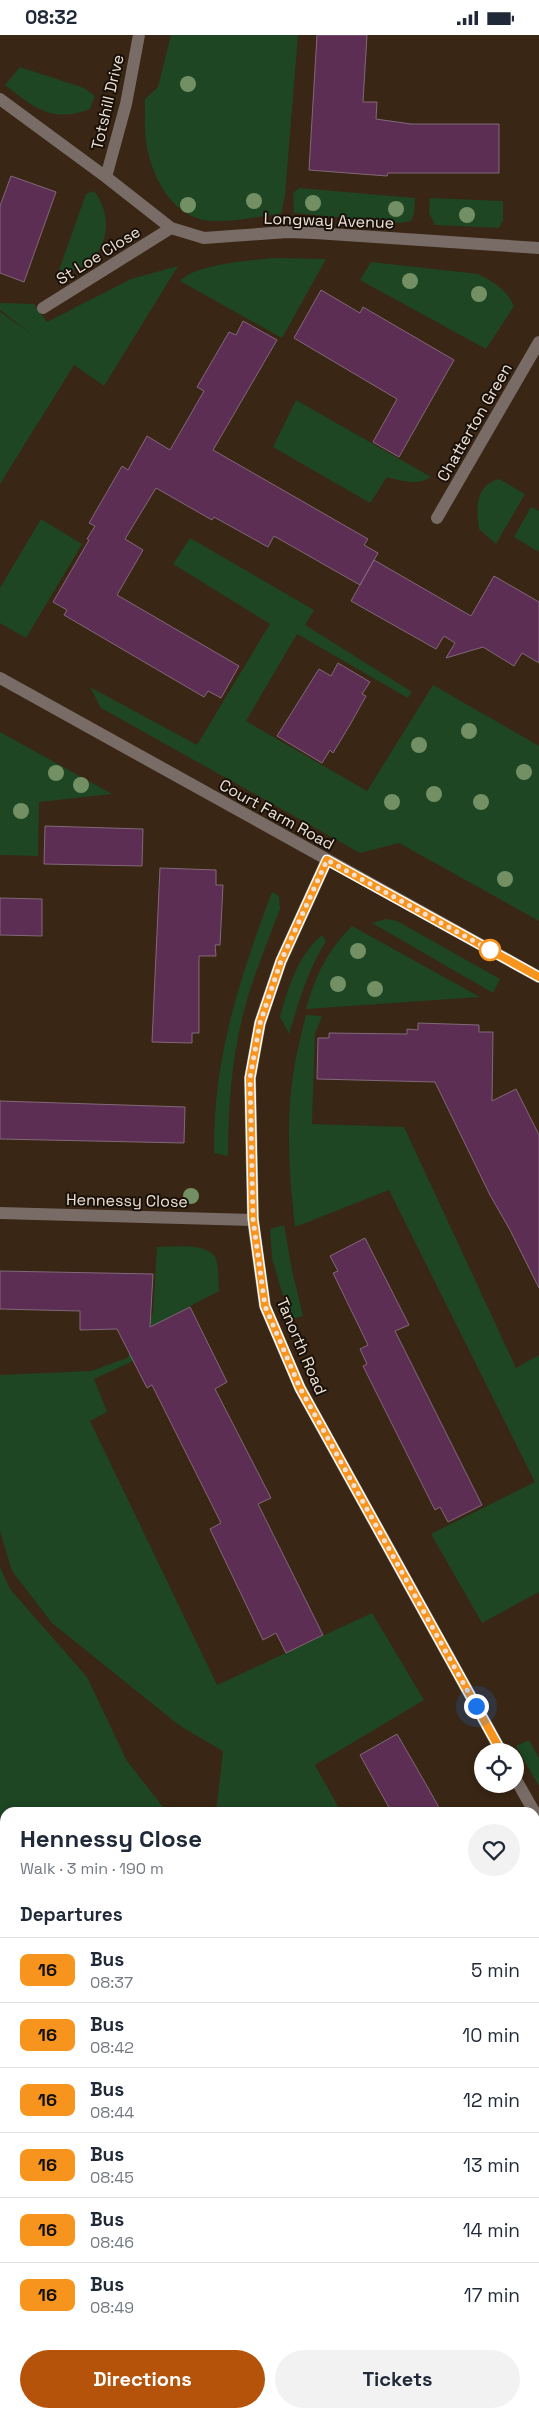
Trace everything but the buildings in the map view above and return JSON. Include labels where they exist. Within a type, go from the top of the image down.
[{"type":"street","name":"Totshill Drive","points":[[106,177],[126,104],[139,35]]},
{"type":"street","name":"Longway Avenue","points":[[0,99],[106,177],[171,229],[204,238],[286,232],[539,248]]},
{"type":"street","name":"St Loe Close","points":[[43,308],[171,229]]},
{"type":"street","name":"Chatterton Green","points":[[438,518],[539,342]]},
{"type":"street","name":"Court Farm Road","points":[[0,679],[539,977]]},
{"type":"street","name":"Tanorth Road","points":[[327,860],[281,961],[260,1023],[250,1078],[253,1219],[265,1306],[300,1388],[497,1743]]},
{"type":"street","name":"Hennessy Close","points":[[0,1213],[253,1219]]},
{"type":"street","points":[[524,1793],[532,1807]]},
{"type":"green space","points":[[171,35],[298,35],[285,195],[281,214],[238,220],[212,221],[186,213],[166,193],[153,168],[146,141],[145,99],[158,87]]},
{"type":"green space","points":[[20,67],[84,88],[95,96],[90,109],[64,115],[44,111],[34,106],[5,85]]},
{"type":"green space","points":[[299,188],[415,198],[414,214],[411,221],[400,223],[294,213],[293,193]]},
{"type":"green space","points":[[94,191],[102,204],[106,218],[106,231],[102,244],[96,255],[86,264],[73,271],[58,273],[86,194]]},
{"type":"green space","points":[[430,198],[503,201],[503,220],[499,228],[435,225],[429,213]]},
{"type":"green space","points":[[273,258],[326,259],[282,338],[180,281],[188,275],[210,267]]},
{"type":"green space","points":[[371,262],[478,274],[499,287],[514,306],[486,349],[360,280]]},
{"type":"green space","points":[[178,266],[104,386],[74,365],[0,484],[0,312],[33,335],[0,310],[0,303],[34,304],[47,322],[131,279]]},
{"type":"green space","points":[[296,400],[431,477],[415,482],[387,477],[370,503],[273,447]]},
{"type":"green space","points":[[499,479],[525,494],[496,544],[479,529],[477,513],[481,492],[491,482]]},
{"type":"green space","points":[[531,507],[539,511],[539,552],[514,537]]},
{"type":"green space","points":[[41,519],[82,544],[26,638],[0,623],[0,588]]},
{"type":"green space","points":[[190,538],[314,610],[305,625],[412,692],[408,698],[297,634],[246,721],[367,791],[433,685],[539,746],[539,921],[399,843],[360,853],[101,708],[90,687],[197,745],[270,624],[173,564]]},
{"type":"green space","points":[[0,732],[112,794],[39,802],[38,856],[0,855]]},
{"type":"green space","points":[[272,892],[279,896],[280,909],[253,982],[237,1043],[229,1118],[228,1156],[214,1153],[215,1118],[223,1052],[239,988]]},
{"type":"green space","points":[[386,919],[397,921],[500,979],[493,993],[372,923]]},
{"type":"green space","points":[[352,926],[480,997],[306,1009],[323,964],[336,944]]},
{"type":"green space","points":[[322,935],[326,941],[309,974],[289,1034],[280,1017],[287,995],[300,962],[306,952]]},
{"type":"green space","points":[[306,1015],[322,1016],[315,1034],[312,1124],[404,1127],[516,1368],[539,1355],[539,1592],[482,1623],[431,1534],[535,1482],[389,1190],[295,1227],[289,1145],[290,1104],[295,1063]]},
{"type":"green space","points":[[284,1225],[303,1316],[290,1320],[272,1258],[270,1229]]},
{"type":"green space","points":[[180,1246],[198,1248],[212,1254],[217,1263],[219,1291],[158,1323],[131,1362],[94,1379],[107,1412],[90,1421],[217,1685],[372,1613],[424,1700],[315,1765],[338,1807],[217,1807],[223,1751],[180,1726],[52,1623],[12,1571],[0,1531],[0,1375],[91,1371],[127,1358],[153,1313],[157,1247]]},
{"type":"green space","points":[[0,1567],[10,1589],[87,1677],[127,1761],[163,1807],[0,1807]]},
{"type":"green space","points":[[529,1740],[539,1758],[539,1786],[524,1760],[522,1743]]},
{"type":"bus line","name":"16","points":[[497,1743],[300,1388],[265,1306],[253,1219],[250,1078],[260,1023],[281,961],[327,860],[539,977]]},
{"type":"route","points":[[476,1706],[300,1388],[265,1306],[253,1219],[250,1078],[260,1023],[281,961],[327,860],[490,950]]}]
